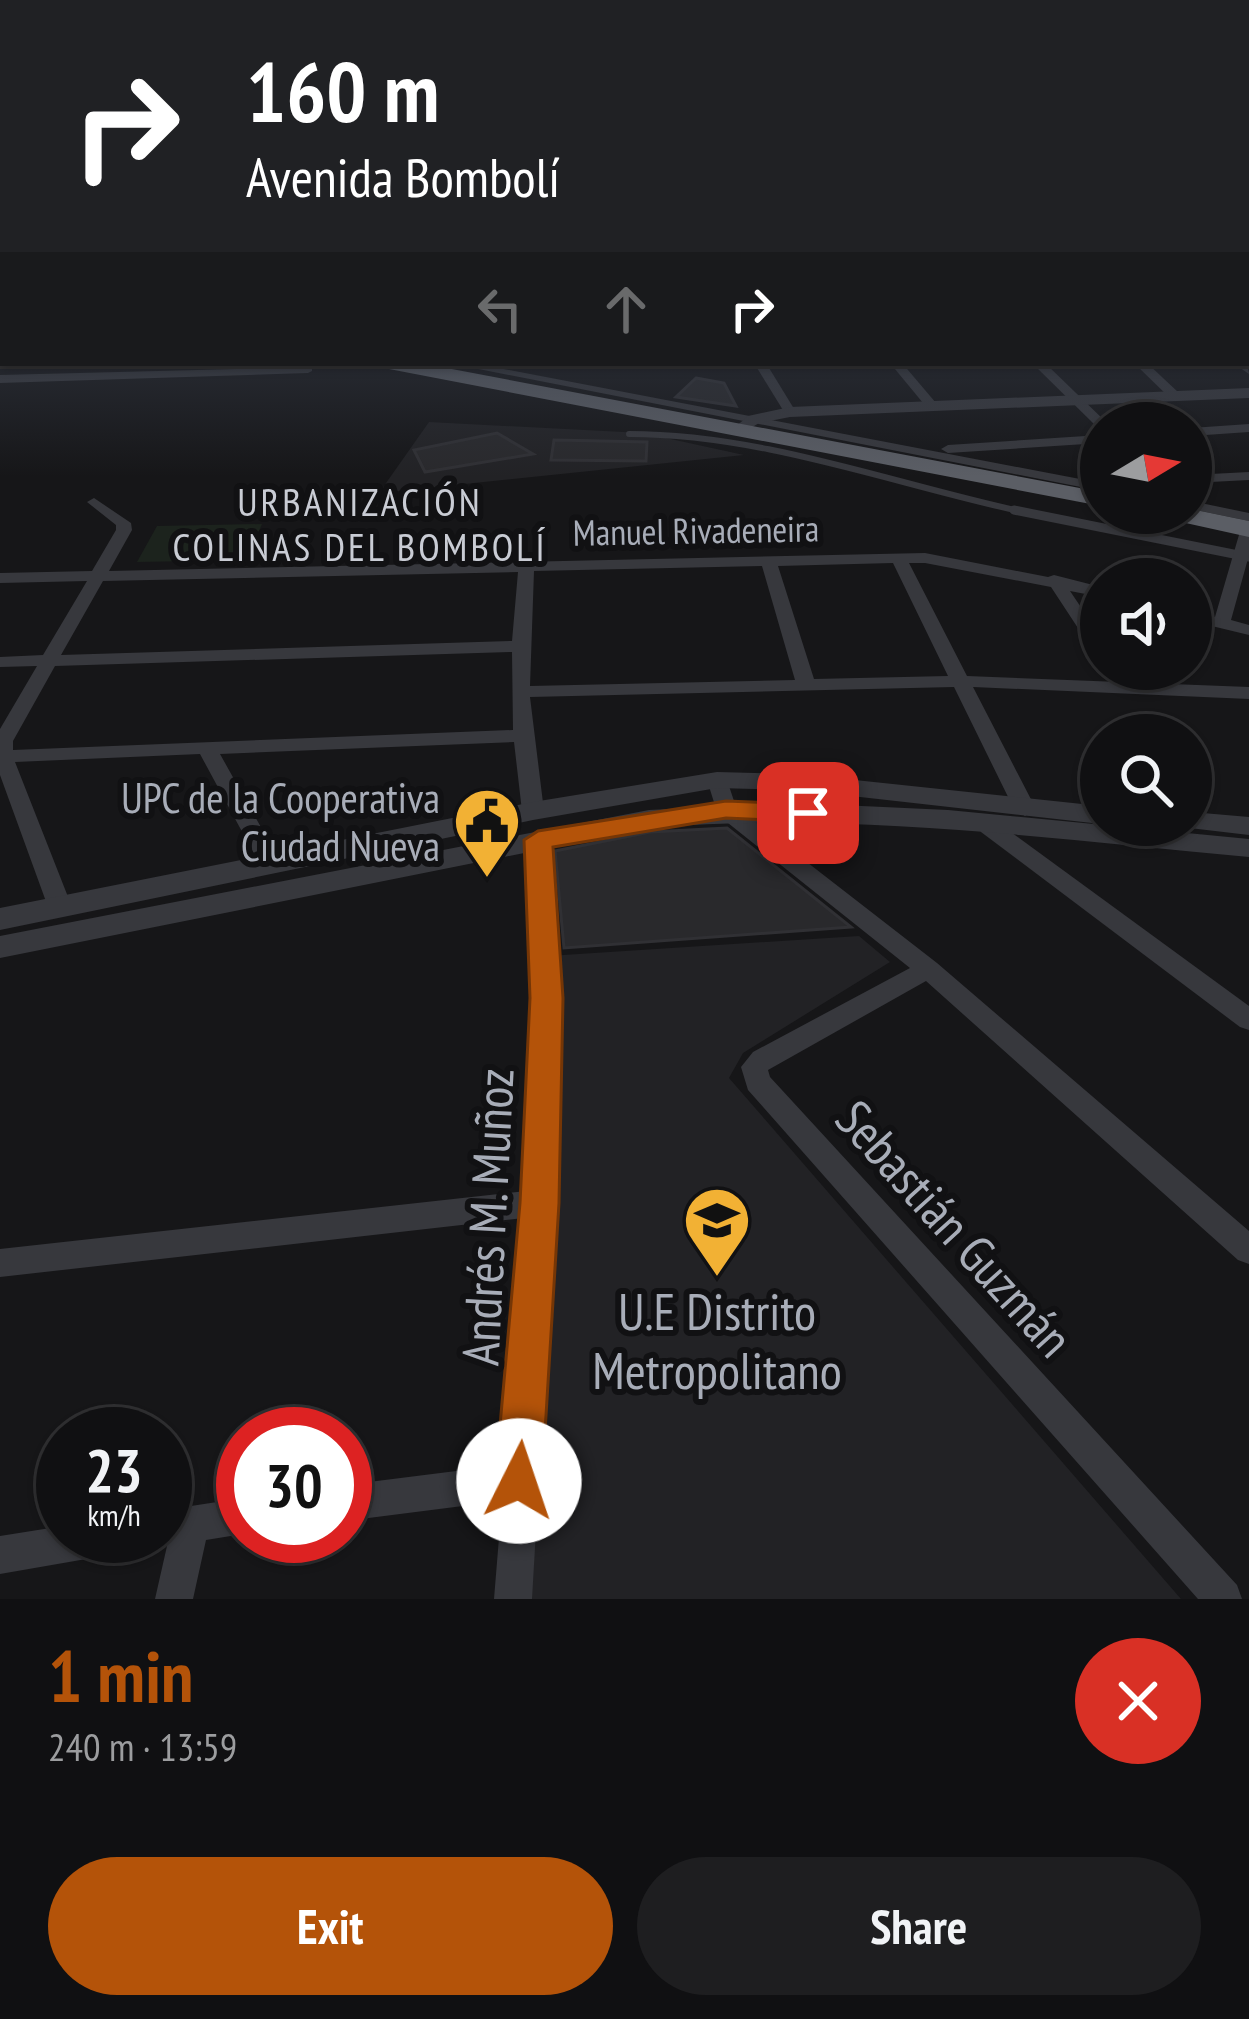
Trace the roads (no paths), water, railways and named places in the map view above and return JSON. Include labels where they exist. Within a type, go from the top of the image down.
[{"type":"highway","points":[[411,366],[758,426],[1080,494]]},
{"type":"highway","points":[[1212,525],[1247,536]]},
{"type":"street","points":[[462,366],[492,377],[520,366]]},
{"type":"street","points":[[762,366],[790,412]]},
{"type":"street","points":[[899,366],[932,406]]},
{"type":"street","points":[[1040,366],[1080,403]]},
{"type":"street","points":[[1143,366],[1175,396]]},
{"type":"street","points":[[0,379],[308,369]]},
{"type":"street","points":[[1094,402],[1249,397]]},
{"type":"street","points":[[1108,402],[1249,397]]},
{"type":"street","points":[[758,426],[790,412],[1080,403]]},
{"type":"street","points":[[758,426],[801,417],[1080,403]]},
{"type":"street","points":[[758,426],[1080,483]]},
{"type":"street","points":[[1212,431],[1249,428]]},
{"type":"street","points":[[882,455],[1080,440]]},
{"type":"street","points":[[1212,478],[1249,476]]},
{"type":"street","points":[[1064,491],[1080,489]]},
{"type":"street","points":[[61,907],[3,756],[6,729],[102,576],[125,526],[94,502]]},
{"type":"street","points":[[1212,517],[1247,536],[1221,624]]},
{"type":"street","points":[[898,558],[1025,809]]},
{"type":"street","name":"Manuel Rivadeneira","points":[[0,578],[898,558],[953,560],[1080,587]]},
{"type":"street","points":[[769,562],[806,684]]},
{"type":"street","name":"Andrés M. Muñoz","points":[[512,1599],[540,1203],[548,956],[536,826],[519,736],[519,646],[526,566]]},
{"type":"street","points":[[1054,580],[1080,619]]},
{"type":"street","points":[[1212,622],[1249,630]]},
{"type":"street","points":[[0,662],[519,646]]},
{"type":"street","points":[[521,692],[959,681],[1080,685]]},
{"type":"street","points":[[1188,690],[1249,693]]},
{"type":"street","points":[[3,756],[519,736]]},
{"type":"street","points":[[207,748],[271,865]]},
{"type":"street","points":[[717,780],[726,810],[928,969],[1249,1250]]},
{"type":"street","points":[[0,947],[536,826],[717,780],[798,782],[1080,813]]},
{"type":"street","points":[[0,919],[271,865],[536,826],[726,810],[1247,844]]},
{"type":"street","points":[[989,826],[1249,1020]]},
{"type":"street","points":[[1212,830],[1247,844]]},
{"type":"street","name":"Sebastián Guzmán","points":[[928,969],[762,1060],[754,1067],[758,1082],[1223,1599]]},
{"type":"street","points":[[0,1263],[540,1203]]},
{"type":"street","points":[[372,1500],[519,1481]]},
{"type":"street","points":[[0,1555],[36,1549]]},
{"type":"street","points":[[174,1599],[176,1563]]},
{"type":"lane","points":[[629,434],[685,433],[744,443],[890,481],[1247,536]]},
{"type":"place","name":"UPC de la Cooperativa Ciudad Nueva","points":[[487,880]]},
{"type":"place","name":"U.E Distrito Metropolitano","points":[[717,1279]]},
{"type":"district","name":"URBANIZACIÓN COLINAS DEL BOMBOLÍ","points":[[360,524]]}]
